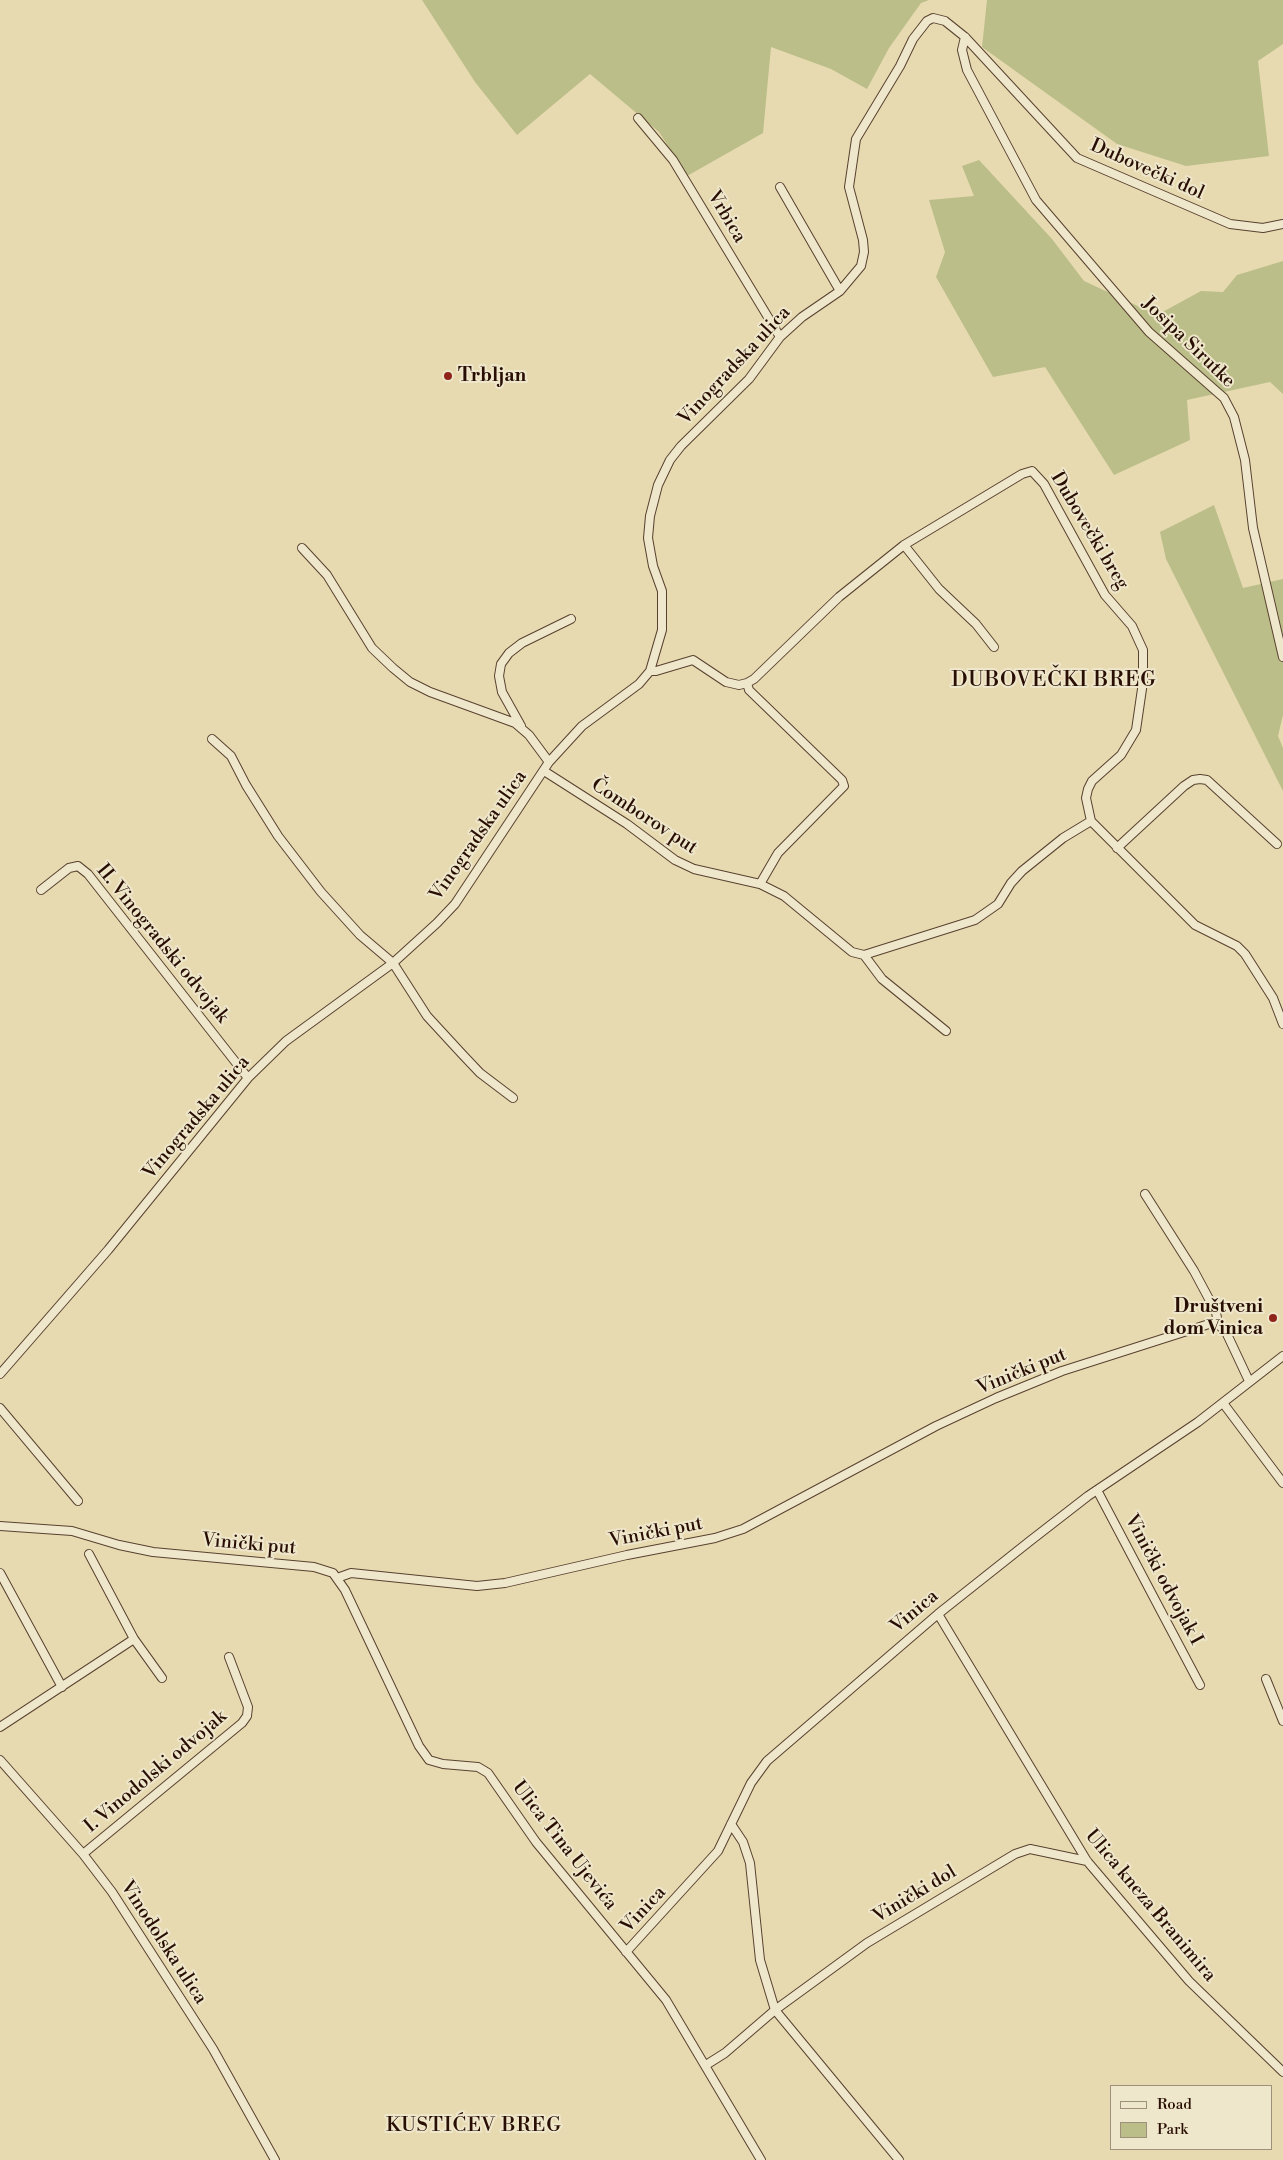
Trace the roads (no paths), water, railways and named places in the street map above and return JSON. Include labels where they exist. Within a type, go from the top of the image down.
[{"type":"street","name":"Dubovečki dol","points":[[933,18],[945,21],[965,37],[1077,158],[1230,224],[1263,228],[1283,224]]},
{"type":"street","name":"Vinogradska ulica","points":[[0,1374],[114,1243],[248,1078],[286,1041],[393,964],[418,942],[455,904],[544,771],[548,762],[582,726],[639,684],[650,671],[662,630],[662,591],[653,566],[648,538],[650,516],[658,485],[670,460],[681,446],[750,379],[780,337],[802,317],[840,291],[861,266],[864,252],[863,240],[849,187],[856,139],[900,66],[913,38],[921,26],[933,18]]},
{"type":"street","name":"Josipa Sirutke","points":[[965,37],[962,50],[967,70],[1036,200],[1149,332],[1224,398],[1234,417],[1246,460],[1253,528],[1283,657]]},
{"type":"street","name":"Vrbica","points":[[638,118],[673,160],[780,337]]},
{"type":"street","points":[[780,188],[840,291]]},
{"type":"street","name":"Dubovečki breg","points":[[747,683],[754,679],[838,597],[904,545],[1022,474],[1032,471],[1038,475],[1106,595],[1132,626],[1143,650],[1143,682],[1136,730],[1121,755],[1092,782],[1088,789],[1086,798],[1091,821]]},
{"type":"street","points":[[904,545],[939,589],[976,624],[994,647]]},
{"type":"street","points":[[302,548],[327,575],[372,648],[404,678],[430,692],[489,713],[522,728]]},
{"type":"street","points":[[548,762],[522,728],[502,692],[499,676],[501,664],[509,653],[522,642],[571,619]]},
{"type":"street","points":[[650,671],[693,660],[726,682],[739,685],[747,683],[749,690],[842,780],[844,786],[778,852],[760,884]]},
{"type":"street","points":[[212,739],[231,756],[273,829],[321,892],[360,935],[393,964],[417,1002],[480,1074],[513,1098]]},
{"type":"street","name":"Čomborov put","points":[[544,771],[596,803],[675,860],[694,869],[760,884],[784,896],[852,952],[864,954],[882,979],[946,1031]]},
{"type":"street","points":[[1117,848],[1184,786],[1193,780],[1200,779],[1207,780],[1277,844]]},
{"type":"street","points":[[864,954],[975,920],[998,904],[1010,883],[1022,871],[1063,838],[1091,821],[1196,925],[1237,946],[1245,954],[1273,998],[1283,1024]]},
{"type":"street","name":"II. Vinogradski odvojak","points":[[41,890],[69,868],[78,866],[88,874],[248,1078]]},
{"type":"street","points":[[1145,1194],[1194,1271],[1216,1312],[1218,1324],[1226,1332],[1250,1381]]},
{"type":"street","name":"Vinički put","points":[[0,1526],[72,1531],[119,1545],[180,1555],[314,1567],[327,1570],[337,1578],[351,1573],[476,1586],[505,1582],[715,1538],[743,1529],[936,1426],[996,1398],[1062,1371],[1209,1324],[1218,1324]]},
{"type":"street","name":"Vinica","points":[[626,1952],[709,1863],[731,1824],[750,1784],[767,1761],[938,1614],[1097,1490],[1223,1403],[1283,1356]]},
{"type":"street","points":[[1223,1403],[1283,1484]]},
{"type":"street","points":[[0,1408],[78,1501]]},
{"type":"street","name":"Vinički odvojak I","points":[[1097,1490],[1200,1685]]},
{"type":"street","points":[[89,1554],[134,1639],[162,1678]]},
{"type":"street","points":[[0,1574],[62,1687]]},
{"type":"street","name":"Ulica Tina Ujevića","points":[[337,1578],[345,1590],[419,1746],[429,1760],[443,1764],[478,1766],[488,1773],[536,1842],[666,2000],[762,2160]]},
{"type":"street","name":"Ulica kneza Branimira","points":[[938,1614],[1070,1837],[1087,1861],[1189,1981],[1283,2072]]},
{"type":"street","points":[[0,1727],[134,1639]]},
{"type":"street","name":"I. Vinodolski odvojak","points":[[83,1854],[242,1723],[247,1716],[248,1707],[229,1657]]},
{"type":"street","points":[[1266,1679],[1283,1721]]},
{"type":"street","name":"Vinodolska ulica","points":[[0,1760],[83,1854],[112,1892],[175,1988],[275,2160]]},
{"type":"street","points":[[731,1824],[744,1842],[750,1863],[760,1960],[775,2010],[899,2160]]},
{"type":"street","name":"Vinički dol","points":[[706,2065],[725,2053],[775,2010],[867,1943],[1015,1854],[1030,1849],[1087,1861]]},
{"type":"place","name":"Trbljan","points":[[448,376]]},
{"type":"place","name":"Društveni dom Vinica","points":[[1273,1318]]},
{"type":"district","name":"DUBOVEČKI BREG","points":[[1054,681]]},
{"type":"district","name":"KUSTIĆEV BREG","points":[[474,2126]]}]
